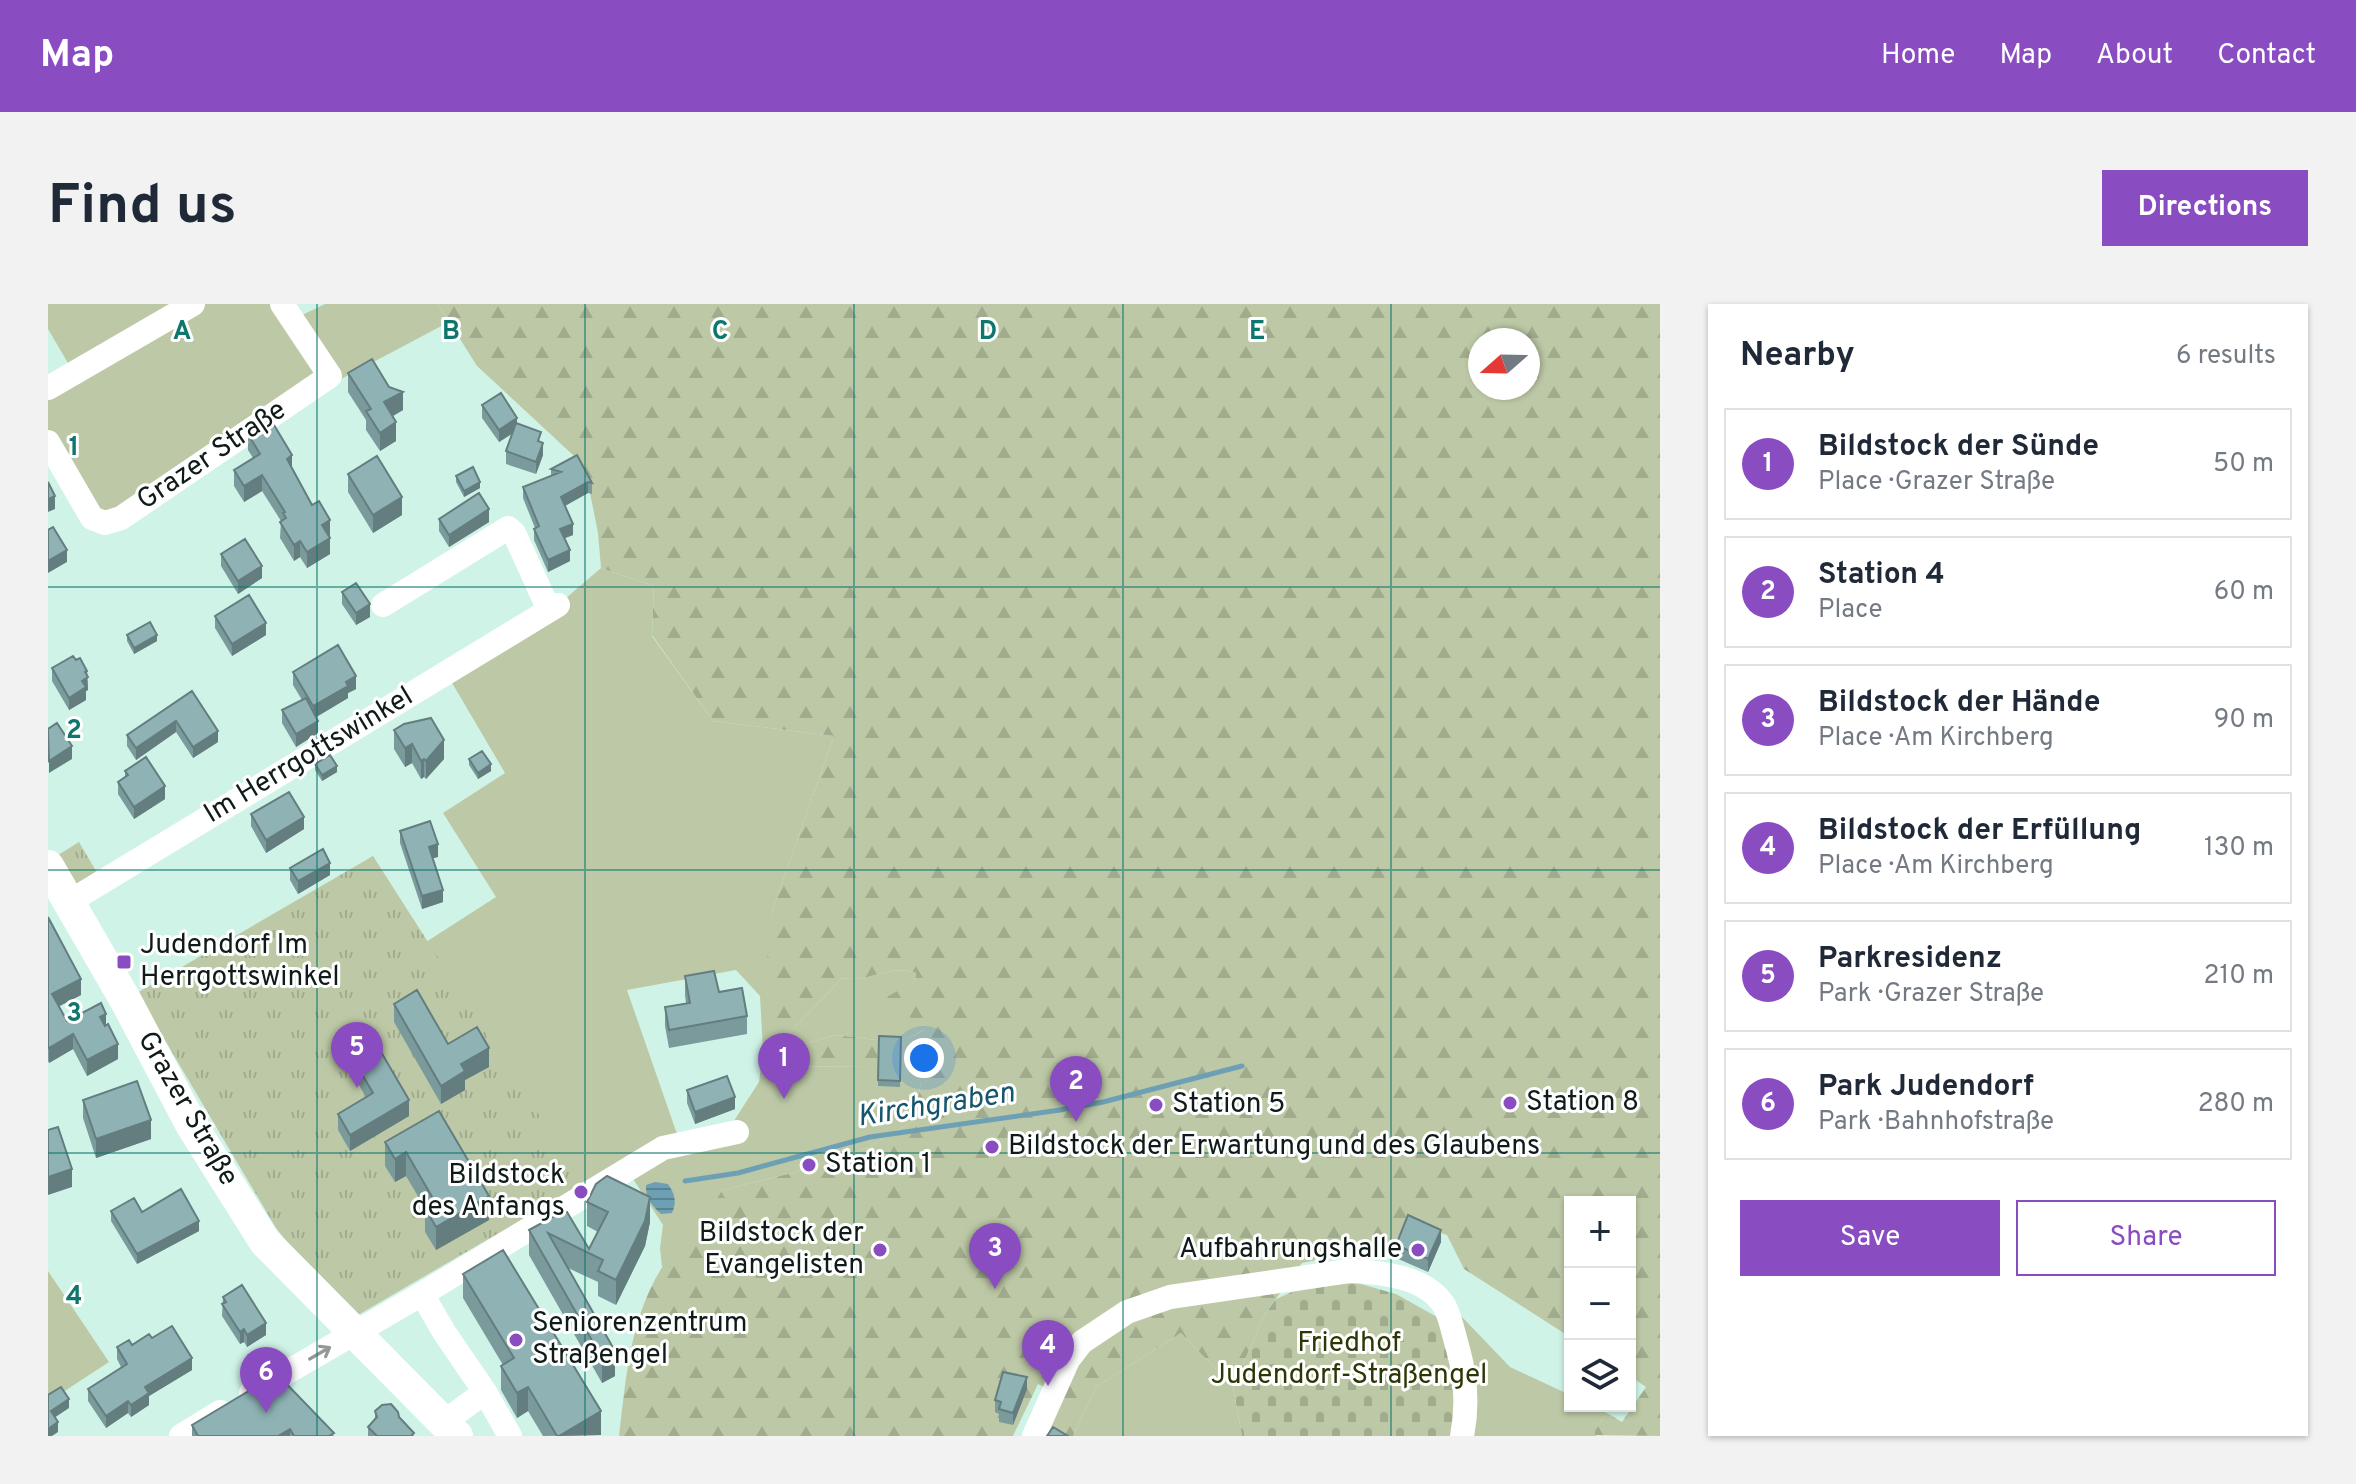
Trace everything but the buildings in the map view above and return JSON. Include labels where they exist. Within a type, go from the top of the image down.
[{"type":"main road","name":"Grazer Straße","points":[[48,866],[126,1001],[192,1126],[265,1242],[450,1429]]},
{"type":"street","points":[[48,388],[193,304]]},
{"type":"street","name":"Grazer Straße","points":[[48,442],[92,518],[105,523],[121,518],[330,376],[282,304]]},
{"type":"street","name":"Im Herrgottswinkel","points":[[69,902],[554,608],[514,533],[508,528],[383,605]]},
{"type":"street","points":[[181,1436],[663,1148],[737,1132]]},
{"type":"street","points":[[1034,1436],[1068,1360],[1082,1342],[1127,1312],[1170,1297],[1349,1271],[1377,1272],[1405,1278],[1443,1304],[1462,1366],[1467,1401],[1462,1436]]},
{"type":"street","points":[[422,1294],[510,1436]]},
{"type":"street","points":[[450,1429],[485,1392]]},
{"type":"green space","points":[[48,304],[292,304],[300,316],[325,304],[438,304],[449,322],[260,422],[105,518],[48,433],[48,392],[75,375],[48,329]]},
{"type":"green space","points":[[438,304],[1660,304],[1660,1436],[1595,1435],[1595,1429],[1607,1413],[1622,1422],[1629,1412],[1636,1412],[1636,1402],[1646,1387],[1636,1380],[1636,1196],[1564,1196],[1564,1333],[1464,1269],[1447,1235],[1407,1222],[1386,1257],[1355,1252],[1302,1263],[1265,1314],[1233,1387],[1181,1333],[1096,1387],[1073,1436],[1045,1436],[1063,1396],[1038,1384],[1013,1436],[619,1436],[631,1350],[642,1308],[668,1258],[722,1190],[792,1173],[869,1147],[913,1121],[921,1083],[903,1089],[874,1090],[867,1066],[782,1067],[798,1046],[836,1035],[876,1040],[907,1039],[924,1030],[910,1017],[884,1016],[878,1008],[885,998],[915,981],[916,973],[896,970],[861,978],[842,978],[782,1041],[774,1026],[767,963],[771,914],[834,736],[713,721],[652,635],[654,586],[601,568],[598,533],[587,478],[574,456],[477,366]]},
{"type":"green space","points":[[601,568],[654,586],[652,636],[713,721],[834,736],[771,914],[782,1041],[842,978],[861,978],[896,970],[916,973],[915,981],[902,990],[884,1016],[910,1016],[925,1029],[907,1039],[876,1040],[836,1035],[798,1046],[784,1067],[868,1066],[921,1082],[913,1121],[869,1147],[792,1173],[722,1190],[662,1267],[660,1248],[663,1225],[624,1165],[586,1190],[426,942],[496,897],[443,813],[505,773],[448,676],[558,605]],"holes":[[[736,970],[760,996],[763,1051],[759,1082],[730,1127],[677,1134],[627,990]]]},
{"type":"green space","points":[[79,842],[99,876],[77,888],[58,855]]},
{"type":"green space","points":[[373,856],[583,1184],[358,1315],[311,1272],[276,1228],[137,993]]},
{"type":"green space","points":[[48,1271],[109,1362],[48,1402]]},
{"type":"green space","name":"Friedhof Judendorf-Straßengel","points":[[1354,1282],[1396,1294],[1437,1317],[1462,1366],[1462,1436],[1242,1436],[1233,1387],[1265,1314],[1276,1299],[1292,1292]]},
{"type":"green space","points":[[1443,1304],[1463,1318],[1510,1367],[1564,1392],[1564,1412],[1607,1413],[1595,1429],[1596,1436],[1462,1436]]},
{"type":"green space","points":[[1181,1333],[1233,1387],[1242,1436],[1073,1436],[1096,1387]]},
{"type":"water","points":[[655,1182],[668,1184],[675,1202],[672,1213],[661,1214],[650,1201],[646,1185]]},
{"type":"waterway","name":"Kirchgraben","points":[[685,1181],[738,1173],[870,1137],[1103,1102],[1242,1066]]},
{"type":"place","name":"Judendorf Im Herrgottswinkel","points":[[124,962]]},
{"type":"place","name":"Parkresidenz","points":[[357,1088]]},
{"type":"place","name":"Bildstock der Sünde","points":[[784,1099]]},
{"type":"place","name":"Station 8","points":[[1510,1103]]},
{"type":"place","name":"Station 5","points":[[1156,1105]]},
{"type":"place","name":"Station 4","points":[[1076,1122]]},
{"type":"place","name":"Bildstock der Erwartung und des Glaubens","points":[[992,1147]]},
{"type":"place","name":"Station 1","points":[[809,1165]]},
{"type":"place","name":"Bildstock des Anfangs","points":[[581,1192]]},
{"type":"place","name":"Bildstock der Evangelisten","points":[[880,1250]]},
{"type":"place","name":"Aufbahrungshalle","points":[[1418,1250]]},
{"type":"place","name":"Bildstock der Hände","points":[[995,1289]]},
{"type":"place","name":"Seniorenzentrum Straßengel","points":[[516,1340]]},
{"type":"place","name":"Bildstock der Erfüllung","points":[[1048,1386]]},
{"type":"place","name":"Park Judendorf","points":[[266,1413]]}]
